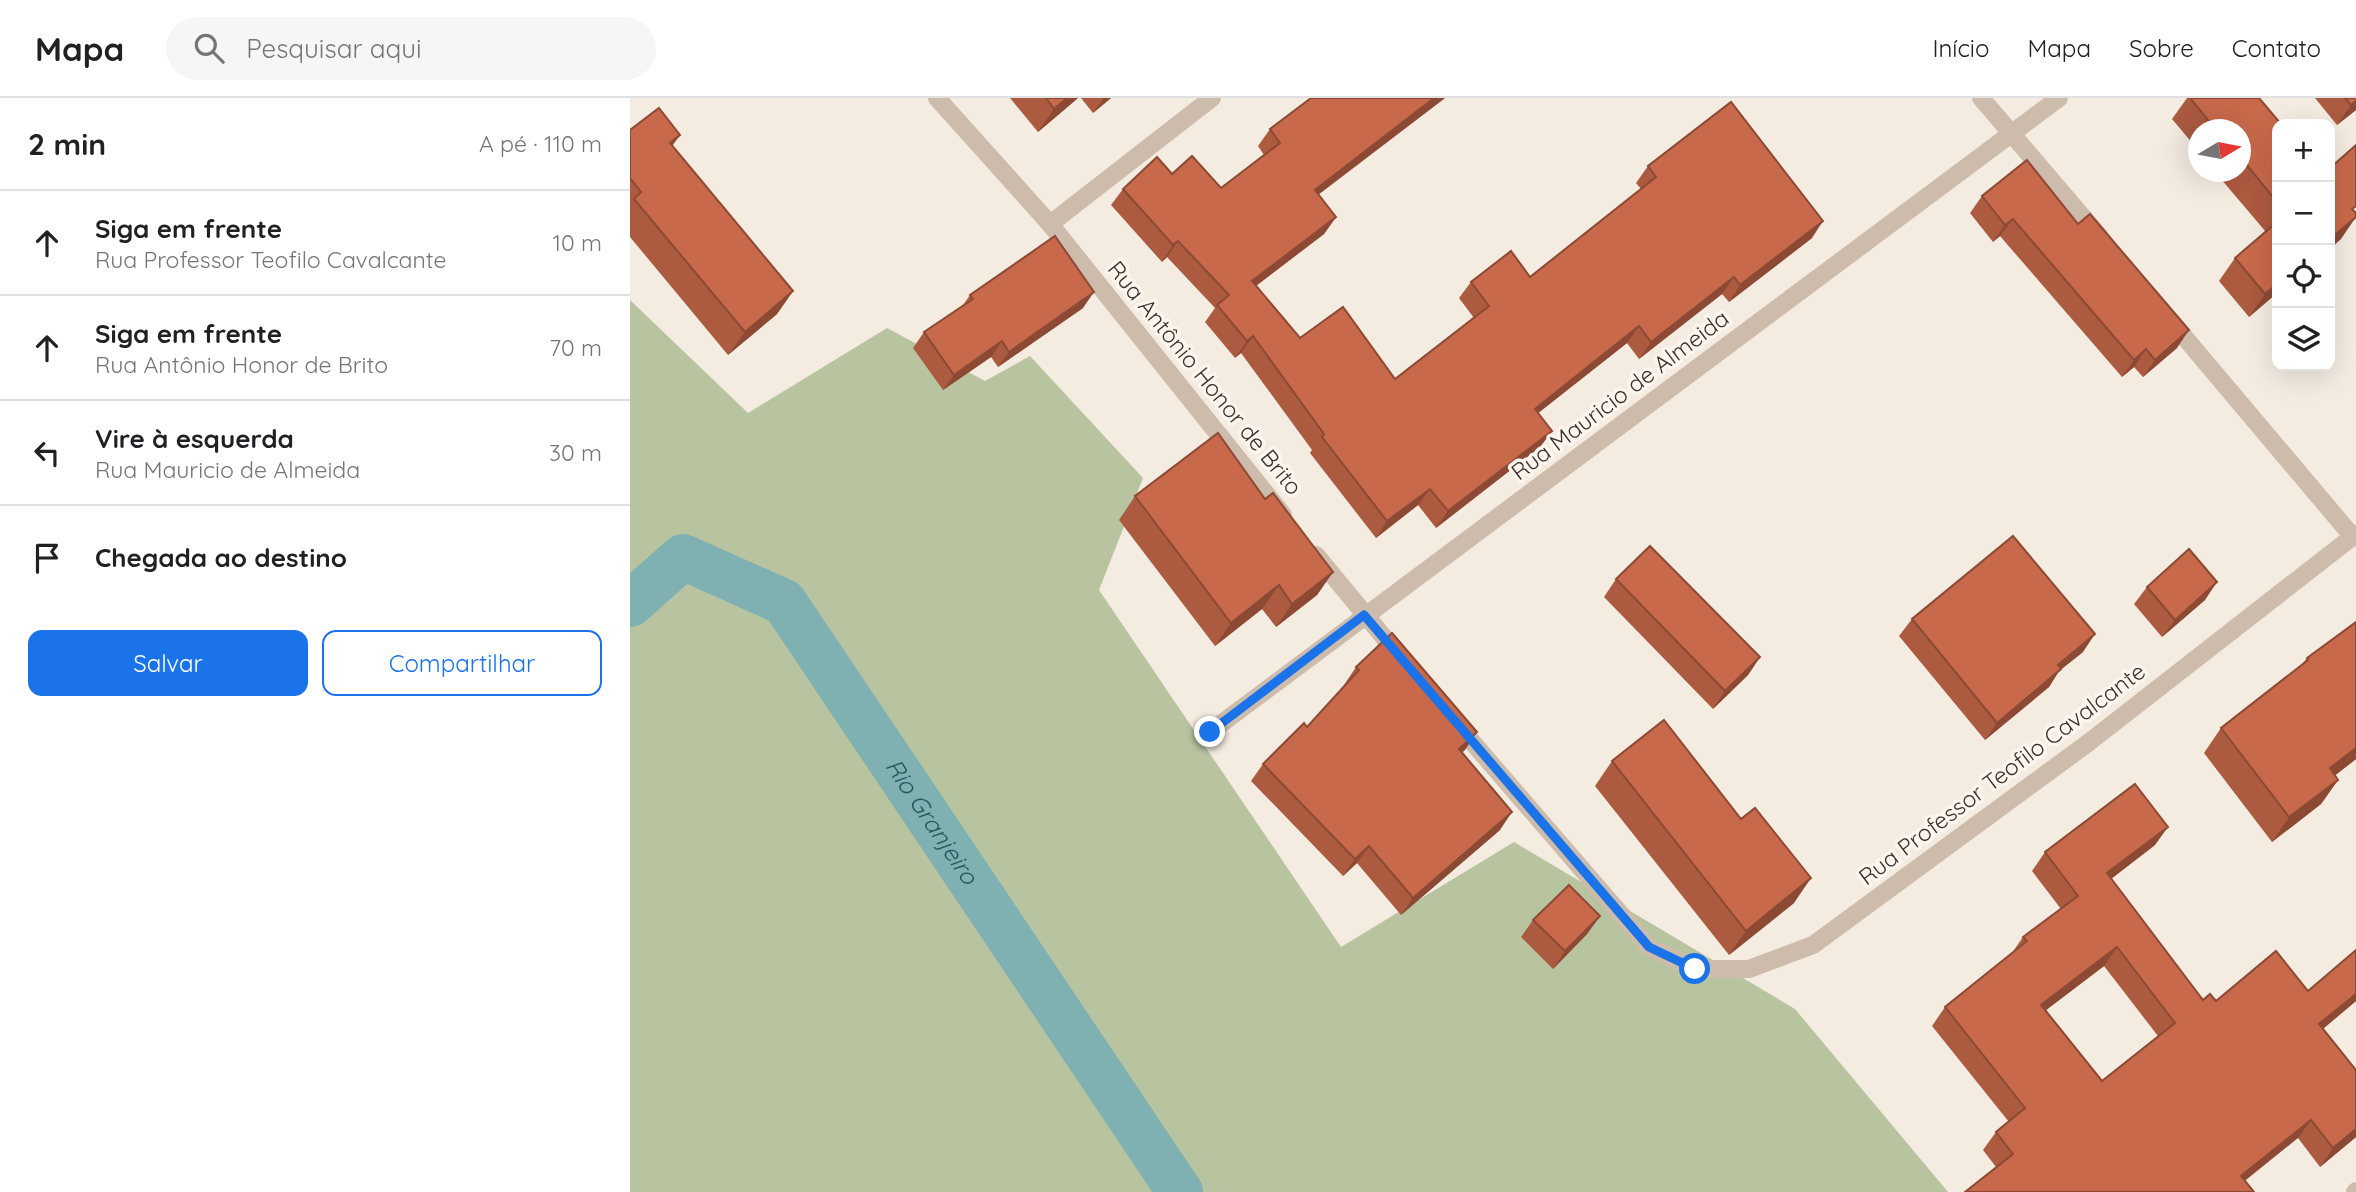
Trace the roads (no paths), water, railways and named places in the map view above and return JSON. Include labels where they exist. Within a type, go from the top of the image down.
[{"type":"street","name":"Rua Antônio Honor de Brito","points":[[937,98],[1050,224],[1408,667]]},
{"type":"street","points":[[1050,224],[1212,98]]},
{"type":"street","points":[[1981,98],[2111,251]]},
{"type":"street","name":"Rua Mauricio de Almeida","points":[[1210,732],[2059,98]]},
{"type":"street","points":[[2156,304],[2354,535]]},
{"type":"street","name":"Rua Professor Teofilo Cavalcante","points":[[1444,709],[1649,947],[1695,969],[1749,969],[1813,945],[2088,743],[2354,535]]},
{"type":"waterway","name":"Rio Granjeiro","points":[[630,604],[683,557],[784,602],[1180,1192]]}]
